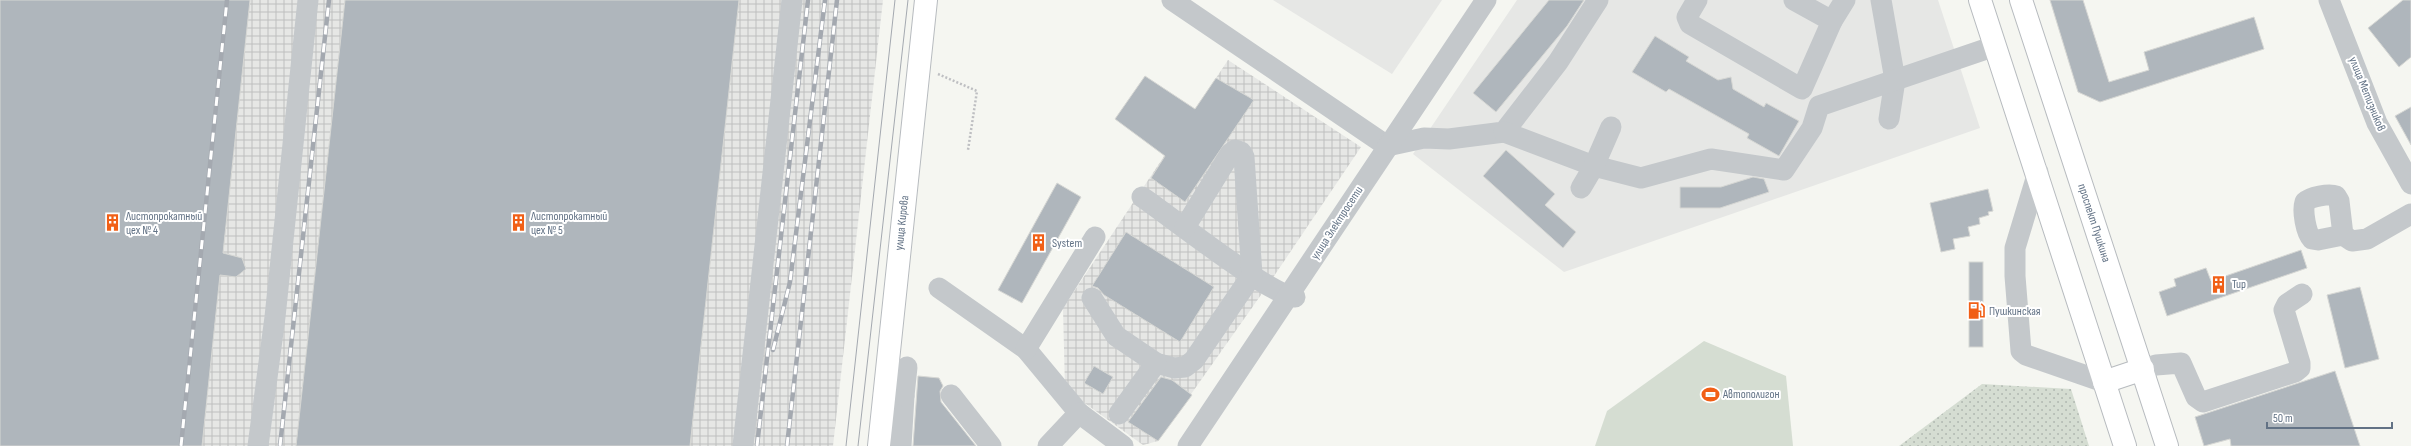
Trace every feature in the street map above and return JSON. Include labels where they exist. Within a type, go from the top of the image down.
[{"type":"main road","name":"улица Кирова","points":[[879,446],[894,395],[926,0]]},
{"type":"main road","points":[[1980,0],[2038,172],[2125,446]]},
{"type":"main road","name":"проспект Пушкина","points":[[2021,0],[2168,446]]},
{"type":"main road","points":[[2104,382],[2143,370]]},
{"type":"street","points":[[258,446],[275,318],[308,0]]},
{"type":"street","points":[[743,446],[792,0]]},
{"type":"street","points":[[1172,0],[1387,146],[1424,138],[1449,139],[1504,132],[1594,166],[1641,178],[1711,159],[1784,170],[1812,128],[1819,106]]},
{"type":"street","name":"улица Электросети","points":[[1188,446],[1292,297],[1387,146],[1486,0]]},
{"type":"street","points":[[1504,132],[1558,62],[1598,0]]},
{"type":"street","points":[[1697,0],[1687,17],[1690,24],[1802,89],[1819,106]]},
{"type":"street","points":[[1794,0],[1832,21]]},
{"type":"street","points":[[1802,89],[1832,21],[1845,0]]},
{"type":"street","points":[[1882,0],[1895,80],[1889,120]]},
{"type":"street","name":"улица Метизников","points":[[2329,0],[2377,123],[2411,184]]},
{"type":"street","points":[[1819,106],[1995,46]]},
{"type":"street","points":[[1581,188],[1594,166],[1611,128]]},
{"type":"street","points":[[1092,298],[1116,336],[1156,363],[1174,368],[1185,366],[1194,360],[1252,275],[1244,157],[1241,152],[1235,150],[1230,154],[1185,227]]},
{"type":"street","points":[[2038,172],[2015,248],[2015,276],[2021,351],[2026,355],[2104,382]]},
{"type":"street","points":[[1142,197],[1252,275],[1292,297]]},
{"type":"street","points":[[2343,235],[2352,241],[2367,239],[2411,214]]},
{"type":"street","points":[[1026,349],[1094,237]]},
{"type":"street","points":[[939,288],[1026,349],[1079,413],[1123,446]]},
{"type":"street","points":[[2143,370],[2156,365],[2182,363],[2196,397],[2203,402],[2295,372],[2300,368],[2300,363],[2284,310],[2287,304],[2302,294]]},
{"type":"street","points":[[1119,414],[1156,363]]},
{"type":"street","points":[[901,446],[894,395],[907,367]]},
{"type":"street","points":[[951,395],[990,446]]},
{"type":"street","points":[[1048,446],[1079,413]]},
{"type":"path","points":[[934,72],[976,91],[968,150]]},
{"type":"shaded area","points":[[0,0],[883,0],[833,446],[0,446]]},
{"type":"shaded area","points":[[1273,0],[1442,0],[1392,74]]},
{"type":"shaded area","points":[[1517,0],[1938,0],[1980,128],[1564,272],[1413,154]]},
{"type":"shaded area","points":[[1228,60],[1361,147],[1268,285],[1158,441],[1143,445],[1065,389],[1063,308]]},
{"type":"shaded area","name":"Автополигон","points":[[1704,341],[1786,376],[1793,446],[1595,446],[1607,411]]},
{"type":"shaded area","points":[[1982,384],[2071,389],[2089,446],[1899,446]]},
{"type":"building","name":"Листопрокатный цех № 4","points":[[0,0],[250,0],[223,253],[242,258],[246,269],[236,277],[220,275],[202,446],[0,446]]},
{"type":"building","name":"Листопрокатный цех № 5","points":[[345,0],[739,0],[690,446],[296,446]]},
{"type":"building","points":[[1549,0],[1584,0],[1567,26],[1496,112],[1473,93]]},
{"type":"building","points":[[2050,0],[2083,0],[2109,82],[2149,70],[2144,52],[2254,17],[2264,49],[2100,102],[2078,92]]},
{"type":"building","points":[[2403,0],[2411,0],[2411,57],[2399,67],[2368,28]]},
{"type":"building","points":[[1655,36],[1689,57],[1686,61],[1718,80],[1731,77],[1733,89],[1764,107],[1766,103],[1799,121],[1779,156],[1747,138],[1749,134],[1669,89],[1666,92],[1632,72]]},
{"type":"building","points":[[1145,76],[1195,109],[1216,78],[1254,100],[1185,202],[1151,178],[1165,156],[1115,119]]},
{"type":"building","points":[[2411,107],[2411,145],[2395,116]]},
{"type":"building","points":[[1506,150],[1555,194],[1545,205],[1576,232],[1563,248],[1483,176]]},
{"type":"building","points":[[1753,177],[1764,179],[1769,192],[1720,208],[1680,208],[1680,187],[1721,187]]},
{"type":"building","name":"System","points":[[1057,183],[1081,197],[1022,303],[998,290]]},
{"type":"building","points":[[1988,189],[1993,211],[1988,212],[1989,215],[1979,218],[1980,224],[1968,227],[1970,236],[1953,239],[1955,249],[1941,252],[1930,203]]},
{"type":"building","points":[[1126,232],[1214,287],[1180,342],[1104,295],[1098,288],[1092,286]]},
{"type":"building","name":"Тир","points":[[2301,250],[2307,268],[2167,316],[2159,292],[2176,286],[2174,279],[2206,268],[2211,281]]},
{"type":"building","points":[[1969,262],[1983,262],[1983,347],[1969,347]]},
{"type":"building","points":[[2360,287],[2379,359],[2345,368],[2327,295]]},
{"type":"building","points":[[1094,366],[1113,377],[1103,394],[1084,383]]},
{"type":"building","points":[[2335,371],[2360,446],[2231,446],[2230,439],[2204,446],[2195,417]]},
{"type":"building","points":[[918,376],[939,378],[943,386],[940,391],[941,402],[976,446],[913,446]]},
{"type":"building","points":[[1161,377],[1172,380],[1192,395],[1158,441],[1128,422]]},
{"type":"tram line","points":[[846,446],[895,0]]},
{"type":"tram line","points":[[858,446],[908,0]]},
{"type":"railway","points":[[181,446],[227,0]]},
{"type":"railway","points":[[280,446],[329,0]]},
{"type":"railway","points":[[757,446],[808,0]]},
{"type":"railway","points":[[773,350],[790,282],[825,0]]},
{"type":"railway","points":[[787,446],[837,0]]},
{"type":"place","name":"Листопрокатный цех № 4","points":[[113,223]]},
{"type":"place","name":"Листопрокатный цех № 5","points":[[518,223]]},
{"type":"place","name":"System","points":[[1039,243]]},
{"type":"place","name":"Тир","points":[[2219,284]]},
{"type":"place","name":"Пушкинская","points":[[1976,311]]},
{"type":"place","name":"Автополигон","points":[[1710,394]]}]
